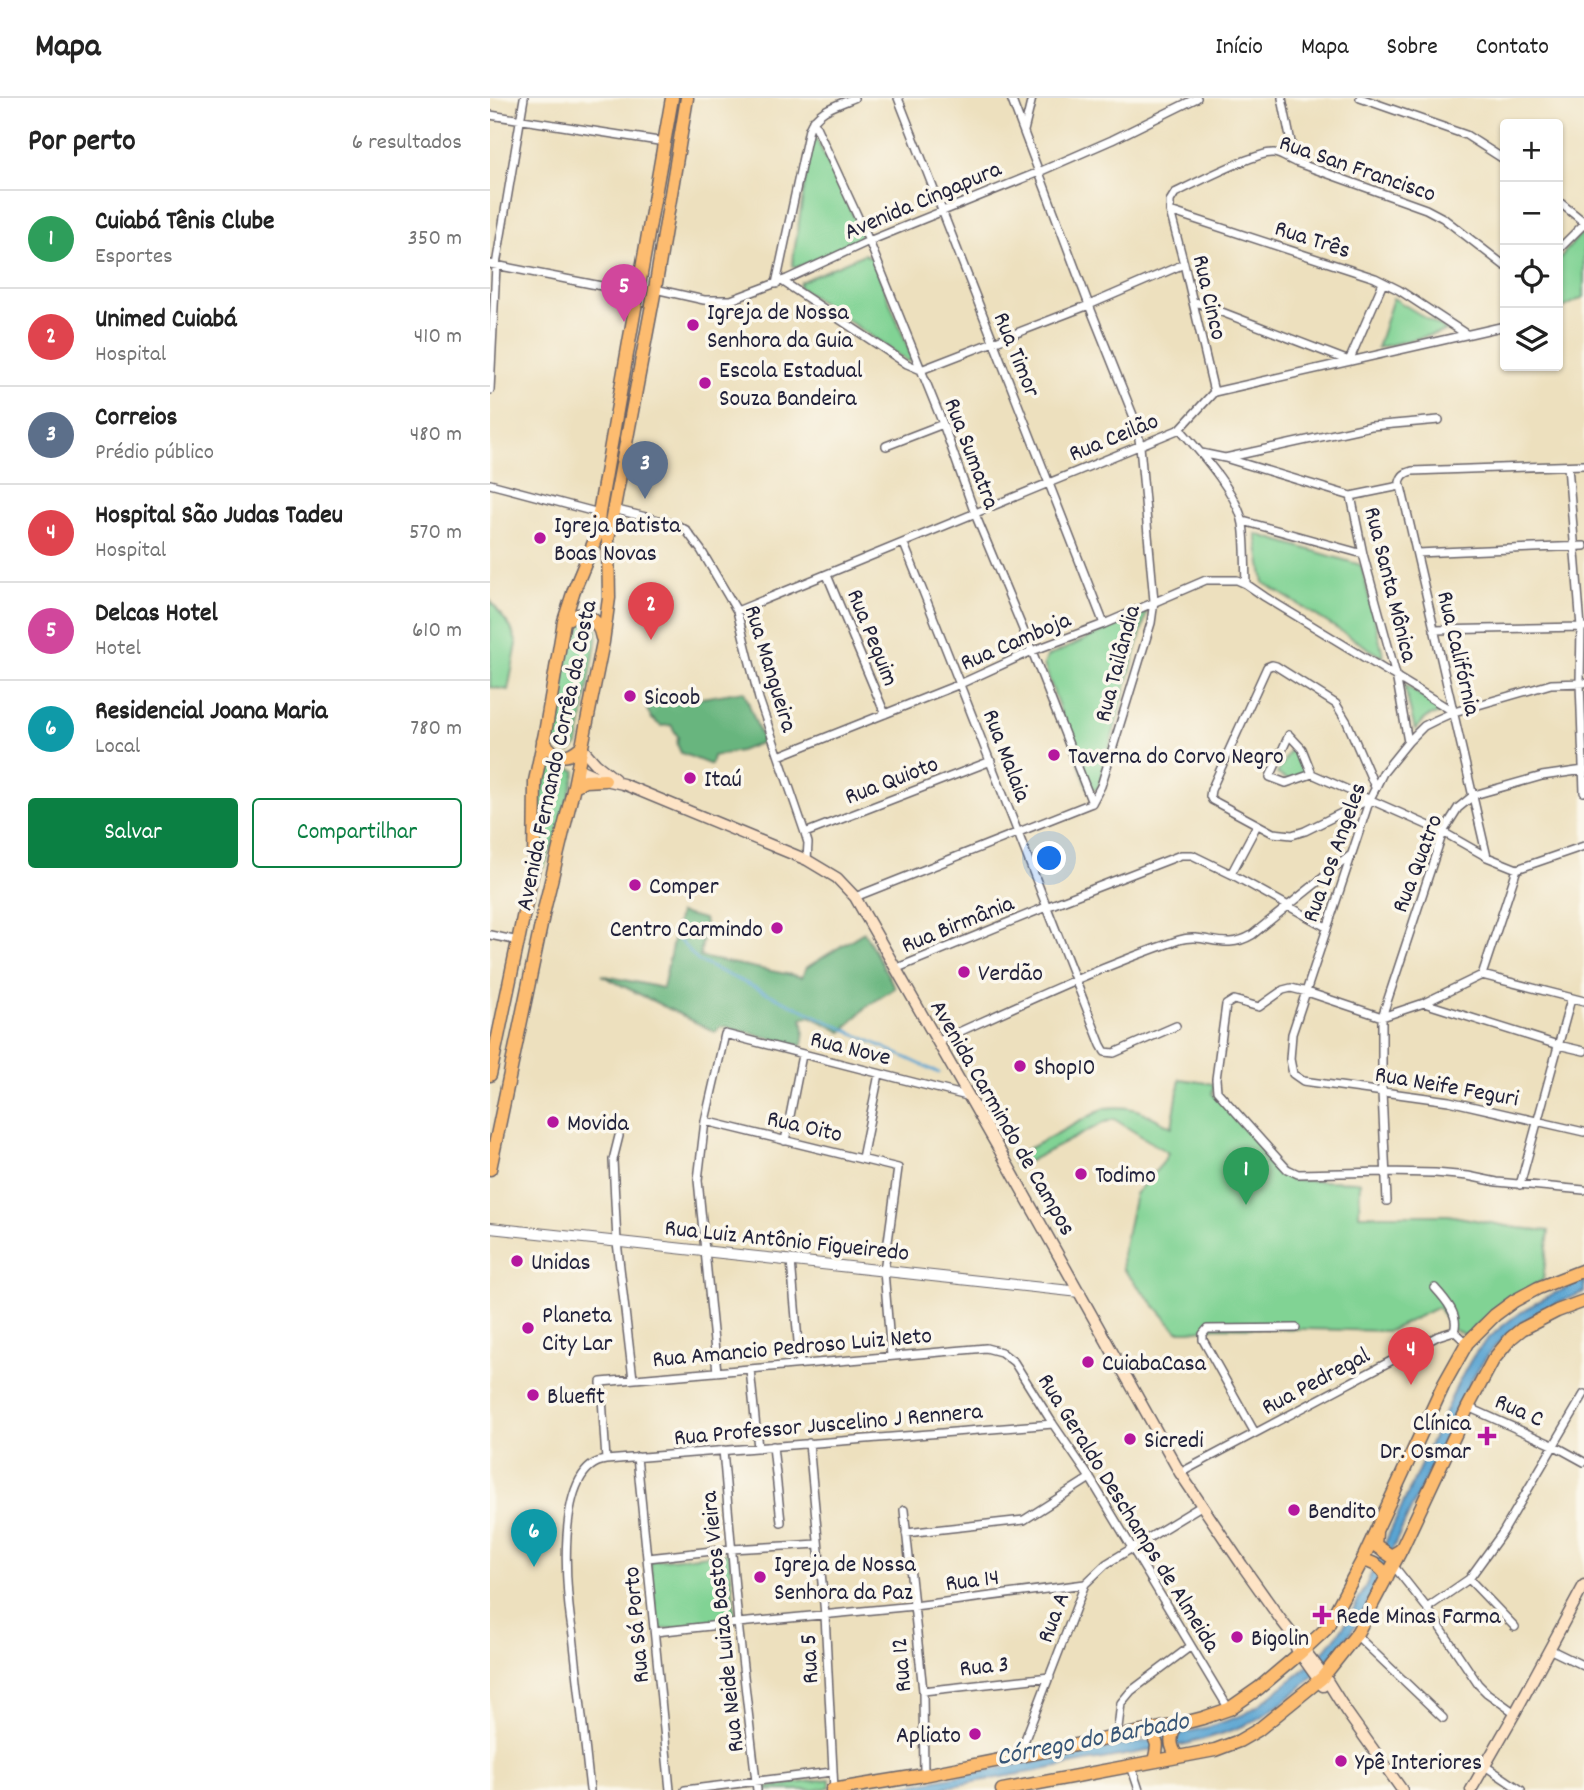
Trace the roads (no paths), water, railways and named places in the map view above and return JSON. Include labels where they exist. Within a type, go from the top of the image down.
[{"type":"main road","name":"Avenida Fernando Corrêa da Costa","points":[[490,1073],[534,865],[535,781],[564,621],[597,535],[672,98]]},
{"type":"main road","name":"Avenida Fernando Corrêa da Costa","points":[[490,1169],[603,642],[609,598],[608,539],[655,289],[687,98]]},
{"type":"main road","points":[[564,621],[577,615],[596,621],[603,642]]},
{"type":"main road","points":[[544,741],[549,749],[577,768]]},
{"type":"main road","points":[[557,755],[566,757],[581,747],[622,785]]},
{"type":"main road","name":"Avenida Carmindo de Campos","points":[[577,768],[807,860],[837,878],[855,897],[1180,1472],[1304,1655],[1402,1790]]},
{"type":"main road","points":[[574,786],[585,780],[606,780]]},
{"type":"main road","points":[[833,1790],[924,1775],[1149,1730],[1173,1731],[1229,1709],[1304,1655],[1326,1629],[1366,1561],[1376,1530],[1444,1384],[1467,1343],[1495,1315],[1514,1301],[1538,1288],[1584,1270]]},
{"type":"main road","points":[[1002,1790],[1131,1766],[1156,1752],[1175,1754],[1215,1750],[1258,1730],[1321,1677],[1356,1636],[1493,1360],[1511,1338],[1532,1324],[1584,1301]]},
{"type":"main road","points":[[1376,1530],[1375,1545],[1391,1564]]},
{"type":"main road","points":[[1366,1561],[1391,1564]]},
{"type":"main road","points":[[1471,1790],[1549,1649],[1580,1600],[1584,1585]]},
{"type":"main road","points":[[1149,1730],[1156,1752]]},
{"type":"main road","points":[[1173,1731],[1175,1754]]},
{"type":"street","points":[[490,390],[493,265],[524,98]]},
{"type":"street","points":[[854,98],[827,109],[813,120],[809,129],[779,283],[907,364],[921,370],[1185,264]]},
{"type":"street","name":"Rua Timor","points":[[898,98],[1104,624]]},
{"type":"street","points":[[1011,98],[1089,304]]},
{"type":"street","points":[[1024,131],[1032,98]]},
{"type":"street","name":"Avenida Cingapura","points":[[655,289],[705,300],[731,299],[779,283],[941,210],[1039,172],[1197,98]]},
{"type":"street","points":[[1282,98],[1295,162]]},
{"type":"street","points":[[1360,98],[1466,135],[1500,157]]},
{"type":"street","points":[[490,115],[664,142]]},
{"type":"street","name":"Rua Sumatra","points":[[813,120],[869,241],[943,424],[975,514],[1092,803]]},
{"type":"street","name":"Rua San Francisco","points":[[1170,211],[1170,201],[1175,193],[1232,166],[1265,154],[1276,153],[1426,208],[1500,262]]},
{"type":"street","points":[[1563,205],[1584,223],[1563,245]]},
{"type":"street","name":"Rua Cinco","points":[[1170,211],[1214,392]]},
{"type":"street","name":"Rua Três","points":[[1170,211],[1375,278],[1399,290],[1466,334]]},
{"type":"street","points":[[493,265],[638,293]]},
{"type":"street","points":[[1349,360],[1383,283]]},
{"type":"street","points":[[1193,301],[1349,360]]},
{"type":"street","name":"Rua Tailândia","points":[[1089,304],[1137,425],[1154,601],[1151,623],[1101,786],[1092,803]]},
{"type":"street","points":[[1214,392],[1500,327]]},
{"type":"street","name":"Rua Ceilão","points":[[737,611],[1180,429],[1214,392]]},
{"type":"street","points":[[1225,458],[1371,426],[1439,420]]},
{"type":"street","points":[[887,446],[943,424]]},
{"type":"street","points":[[1180,429],[1234,499],[1243,522],[1246,584]]},
{"type":"street","name":"Rua Santa Mônica","points":[[1201,453],[1351,496],[1363,554],[1396,675],[1408,741]]},
{"type":"street","points":[[1351,496],[1400,486],[1406,472],[1418,470],[1584,465]]},
{"type":"street","points":[[1568,466],[1583,627],[1584,792]]},
{"type":"street","points":[[490,484],[599,513]]},
{"type":"street","name":"Rua Califórnia","points":[[1400,486],[1487,857]]},
{"type":"street","name":"Rua Mangueira","points":[[613,509],[675,524],[686,530],[737,611],[760,699],[805,833],[807,860]]},
{"type":"street","points":[[1243,522],[1363,554]]},
{"type":"street","name":"Rua Malaia","points":[[904,544],[1101,1045],[1105,1052],[1114,1053],[1176,1026]]},
{"type":"street","points":[[1417,553],[1584,546]]},
{"type":"street","name":"Rua Pequim","points":[[827,575],[885,714]]},
{"type":"street","name":"Rua Camboja","points":[[779,756],[960,684],[1032,651],[1104,624],[1206,580],[1237,580],[1246,584],[1454,712]]},
{"type":"street","points":[[1434,630],[1583,627]]},
{"type":"street","points":[[1370,799],[1292,835],[1273,833],[1212,800],[1211,790],[1267,667],[1276,666],[1336,704],[1347,722],[1375,787]]},
{"type":"street","name":"Rua Los Angeles","points":[[1303,1081],[1293,1074],[1290,1059],[1292,1034],[1370,799],[1383,773],[1408,741],[1424,726],[1454,712],[1551,684],[1582,683]]},
{"type":"street","points":[[1312,774],[1302,749],[1289,735],[1270,777],[1286,783],[1312,774],[1443,832],[1487,857],[1517,869],[1584,846]]},
{"type":"street","name":"Rua Quioto","points":[[805,833],[991,761]]},
{"type":"street","name":"Rua Quatro","points":[[1387,1201],[1382,1017],[1443,832],[1458,808],[1474,795],[1542,776],[1583,770]]},
{"type":"street","points":[[855,897],[1092,803]]},
{"type":"street","points":[[1257,825],[1231,874],[1326,927]]},
{"type":"street","points":[[937,1042],[1076,981],[1184,939],[1228,943],[1242,941],[1353,854]]},
{"type":"street","name":"Rua Birmânia","points":[[895,969],[1181,855],[1192,855],[1231,874]]},
{"type":"street","points":[[1482,975],[1517,869]]},
{"type":"street","points":[[490,935],[519,941]]},
{"type":"street","points":[[1584,1001],[1482,975],[1424,1003],[1382,1017],[1291,988],[1283,990],[1259,1007],[1234,1000],[1226,1005],[1216,1079],[1217,1091],[1287,1169],[1298,1174],[1436,1173],[1520,1185],[1584,1190]]},
{"type":"street","points":[[1520,1185],[1572,999]]},
{"type":"street","points":[[1424,1003],[1584,1051]]},
{"type":"street","name":"Rua Nove","points":[[705,1121],[725,1034],[967,1096]]},
{"type":"street","points":[[785,1141],[802,1055]]},
{"type":"street","points":[[862,1158],[878,1074]]},
{"type":"street","name":"Rua Neife Feguri","points":[[1303,1081],[1449,1101],[1584,1132]]},
{"type":"street","points":[[705,1121],[698,1180],[717,1372]]},
{"type":"street","name":"Rua Oito","points":[[705,1121],[898,1168],[884,1271]]},
{"type":"street","points":[[619,1136],[613,1160],[617,1242],[633,1379]]},
{"type":"street","name":"Rua Luiz Antônio Figueiredo","points":[[490,1228],[1080,1292]]},
{"type":"street","points":[[791,1261],[800,1364]]},
{"type":"street","points":[[884,1271],[891,1356]]},
{"type":"street","points":[[1435,1288],[1447,1302],[1457,1321],[1454,1331],[1467,1343]]},
{"type":"street","points":[[1255,1433],[1203,1340],[1203,1334],[1207,1329],[1296,1328]]},
{"type":"street","name":"Rua Pedregal","points":[[1180,1472],[1438,1336],[1454,1331]]},
{"type":"street","name":"Rua Amancio Pedroso Luiz Neto","points":[[606,1460],[601,1382],[986,1348]]},
{"type":"street","name":"Rua Geraldo Deschamps de Almeida","points":[[986,1348],[1001,1352],[1014,1362],[1133,1547],[1229,1709]]},
{"type":"street","points":[[750,1369],[758,1448]]},
{"type":"street","points":[[1427,1608],[1469,1579],[1503,1532],[1584,1394]]},
{"type":"street","name":"Rua C","points":[[1468,1407],[1584,1462]]},
{"type":"street","name":"Rua Professor Juscelino J Rennera","points":[[606,1460],[1053,1424]]},
{"type":"street","name":"Rua 5","points":[[808,1443],[825,1615],[833,1790]]},
{"type":"street","points":[[773,1446],[781,1522]]},
{"type":"street","name":"Rua Neide Luiza Bastos Vieira","points":[[723,1450],[738,1623],[757,1786]]},
{"type":"street","name":"Rua Sá Porto","points":[[637,1457],[670,1790]]},
{"type":"street","points":[[590,1790],[568,1611],[566,1542],[569,1514],[578,1483],[592,1465],[606,1460]]},
{"type":"street","points":[[906,1533],[1024,1520],[1090,1478]]},
{"type":"street","name":"Rua A","points":[[1018,1756],[1085,1584],[1106,1564],[1201,1506]]},
{"type":"street","name":"Rua 12","points":[[904,1510],[923,1691],[924,1775]]},
{"type":"street","points":[[648,1558],[731,1549],[818,1544]]},
{"type":"street","points":[[1391,1564],[1427,1608],[1478,1684],[1515,1713]]},
{"type":"street","points":[[1469,1579],[1515,1627]]},
{"type":"street","name":"Rua 14","points":[[655,1632],[914,1606],[1085,1584]]},
{"type":"street","points":[[1356,1636],[1443,1718]]},
{"type":"street","points":[[1118,1736],[1121,1703],[1131,1690],[1191,1646]]},
{"type":"street","points":[[1549,1649],[1584,1666]]},
{"type":"street","name":"Rua 3","points":[[923,1691],[1049,1677]]},
{"type":"street","points":[[1131,1766],[1139,1790]]},
{"type":"street","points":[[1485,1766],[1521,1790]]},
{"type":"street","points":[[685,1790],[757,1786],[832,1772]]},
{"type":"water","points":[[1584,1281],[1584,1292],[1532,1316],[1493,1348],[1458,1406],[1361,1617],[1324,1665],[1277,1707],[1243,1726],[1186,1744],[930,1790],[881,1790],[1152,1740],[1209,1727],[1245,1714],[1260,1704],[1326,1649],[1344,1626],[1362,1594],[1458,1383],[1475,1354],[1500,1328],[1526,1309]]},
{"type":"waterway","points":[[676,938],[698,961],[939,1073]]},
{"type":"place","name":"Delcas Hotel","points":[[624,322]]},
{"type":"place","name":"Igreja de Nossa Senhora da Guia","points":[[693,325]]},
{"type":"place","name":"Escola Estadual Souza Bandeira","points":[[705,383]]},
{"type":"place","name":"Correios","points":[[645,499]]},
{"type":"place","name":"Igreja Batista Boas Novas","points":[[540,538]]},
{"type":"place","name":"Unimed Cuiabá","points":[[651,640]]},
{"type":"place","name":"Sicoob","points":[[630,696]]},
{"type":"place","name":"Taverna do Corvo Negro","points":[[1054,755]]},
{"type":"place","name":"Itaú","points":[[690,778]]},
{"type":"place","name":"Comper","points":[[635,885]]},
{"type":"place","name":"Centro Carmindo","points":[[777,928]]},
{"type":"place","name":"Verdão","points":[[964,972]]},
{"type":"place","name":"Shop10","points":[[1020,1066]]},
{"type":"place","name":"Movida","points":[[553,1122]]},
{"type":"place","name":"Todimo","points":[[1081,1174]]},
{"type":"place","name":"Cuiabá Tênis Clube","points":[[1246,1205]]},
{"type":"place","name":"Unidas","points":[[517,1261]]},
{"type":"place","name":"Planeta City Lar","points":[[528,1328]]},
{"type":"place","name":"CuiabaCasa","points":[[1088,1362]]},
{"type":"place","name":"Hospital São Judas Tadeu","points":[[1411,1385]]},
{"type":"place","name":"Bluefit","points":[[533,1395]]},
{"type":"place","name":"Clínica Dr. Osmar","points":[[1487,1436]]},
{"type":"place","name":"Sicredi","points":[[1130,1439]]},
{"type":"place","name":"Bendito","points":[[1294,1510]]},
{"type":"place","name":"Residencial Joana Maria","points":[[534,1567]]},
{"type":"place","name":"Igreja de Nossa Senhora da Paz","points":[[760,1577]]},
{"type":"place","name":"Rede Minas Farma","points":[[1322,1615]]},
{"type":"place","name":"Bigolin","points":[[1237,1637]]},
{"type":"place","name":"Apliato","points":[[975,1734]]},
{"type":"place","name":"Ypê Interiores","points":[[1341,1761]]},
{"type":"water label","name":"Córrego do Barbado","points":[[1092,1737]]}]
